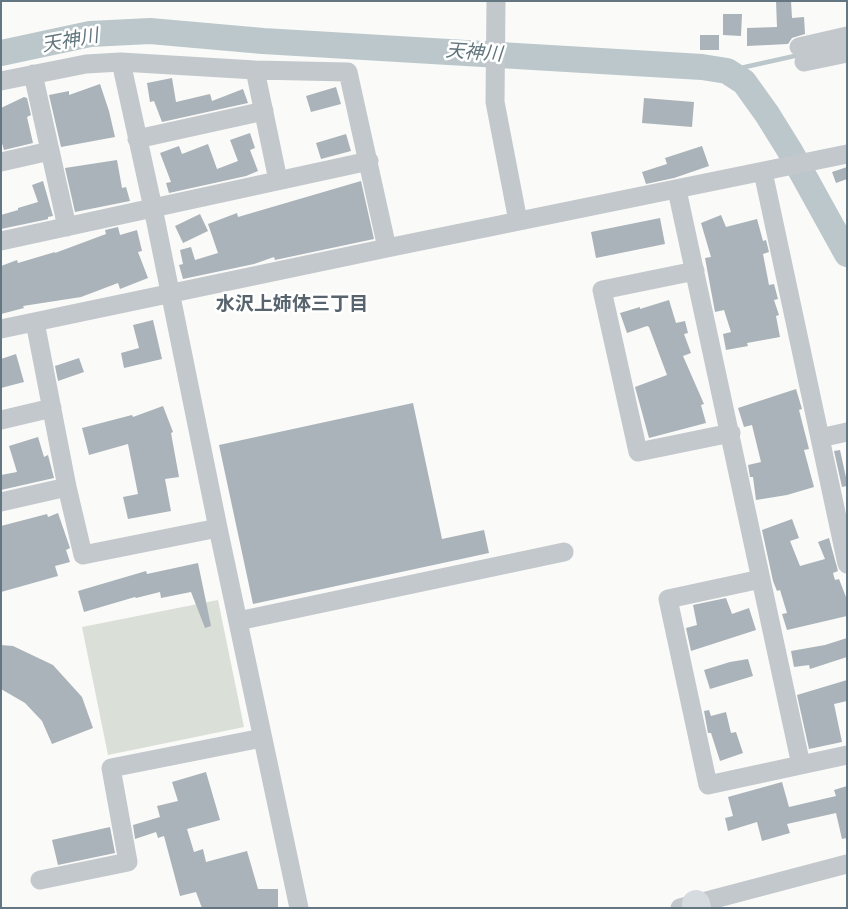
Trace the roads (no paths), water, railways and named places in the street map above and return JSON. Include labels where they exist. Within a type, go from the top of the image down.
[{"type":"street","points":[[496,1],[495,102],[518,221]]},
{"type":"street","points":[[847,36],[802,55],[847,53]]},
{"type":"street","points":[[120,62],[171,293],[298,908]]},
{"type":"street","points":[[1,81],[86,64],[120,62],[255,70],[348,72],[387,248]]},
{"type":"street","points":[[255,70],[278,180]]},
{"type":"street","points":[[33,74],[67,227]]},
{"type":"street","points":[[137,139],[264,111]]},
{"type":"street","points":[[1,162],[50,151]]},
{"type":"street","points":[[1,329],[847,154]]},
{"type":"street","points":[[1,242],[278,180],[369,162]]},
{"type":"street","points":[[763,172],[847,564]]},
{"type":"street","points":[[677,190],[731,433],[801,765]]},
{"type":"street","points":[[696,271],[602,290],[638,452],[731,433]]},
{"type":"street","points":[[35,322],[67,488],[83,556],[218,528]]},
{"type":"street","points":[[1,420],[52,408]]},
{"type":"street","points":[[820,438],[847,432]]},
{"type":"street","points":[[1,502],[67,488]]},
{"type":"street","points":[[238,621],[564,552]]},
{"type":"street","points":[[761,579],[668,599],[708,785],[847,755]]},
{"type":"street","points":[[40,880],[128,862],[111,768],[262,738]]},
{"type":"street","points":[[691,907],[847,864]]},
{"type":"waterway","name":"天神川","points":[[1,53],[90,34],[150,31],[263,41],[702,67],[727,71],[744,82],[767,114],[790,151],[847,254]]},
{"type":"waterway","points":[[727,71],[799,55]]},
{"type":"district","name":"水沢上姉体三丁目","points":[[292,304]]}]
